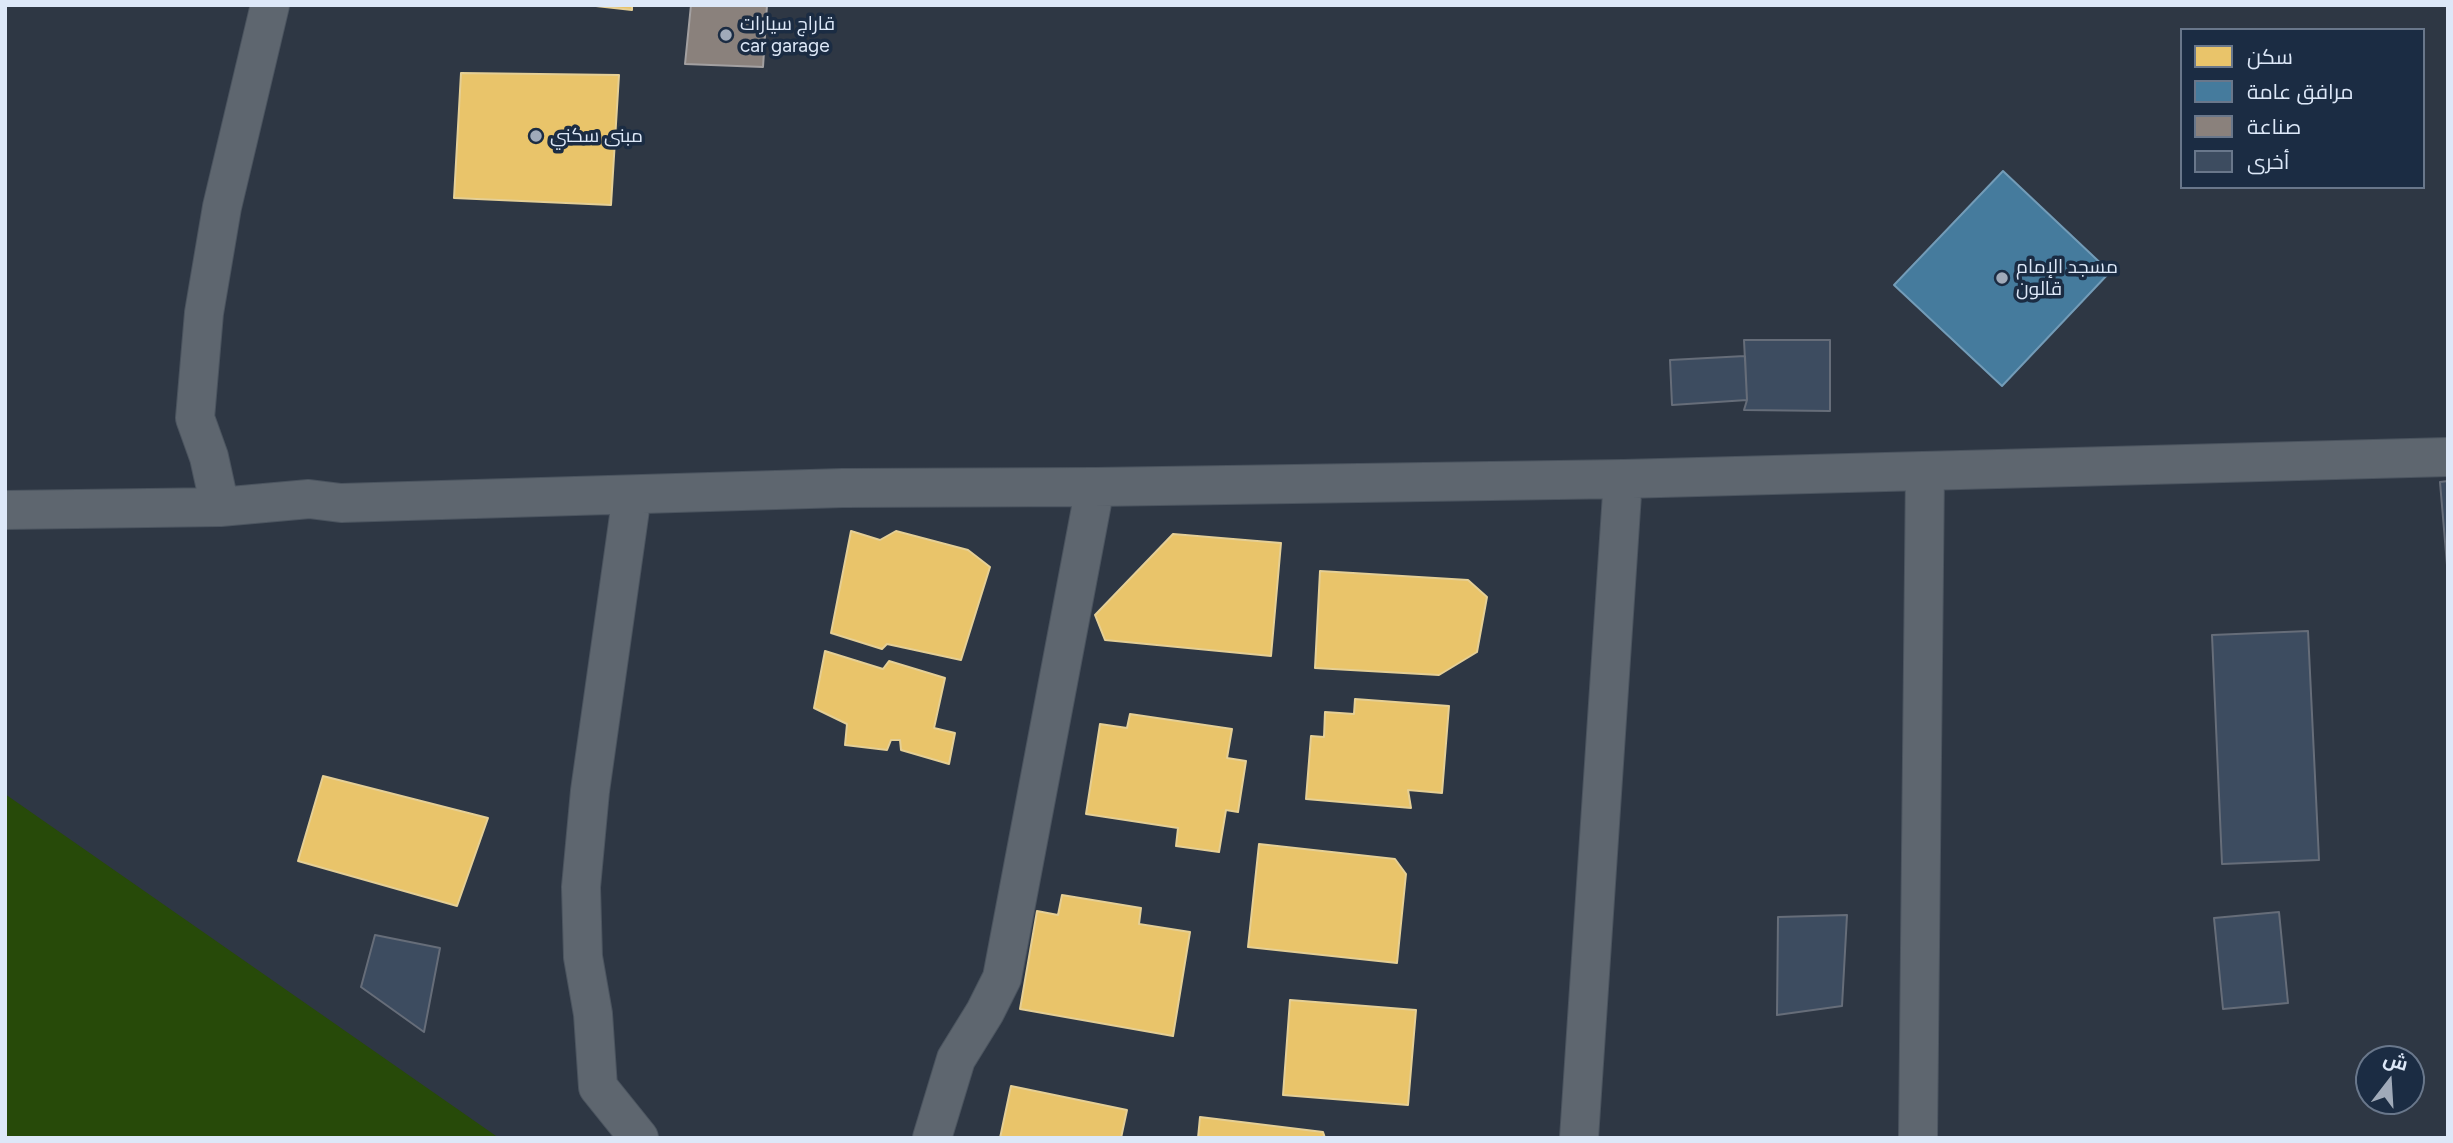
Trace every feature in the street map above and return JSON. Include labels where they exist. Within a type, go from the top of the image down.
[{"type":"street","points":[[220,507],[209,457],[195,418],[204,313],[222,207],[270,5]]},
{"type":"street","points":[[5,510],[220,507],[309,499],[341,503],[843,488],[1623,479],[2448,457]]},
{"type":"street","points":[[1918,1138],[1925,471]]},
{"type":"street","points":[[1579,1138],[1623,479]]},
{"type":"street","points":[[932,1138],[956,1059],[1002,978],[1095,487]]},
{"type":"street","points":[[632,495],[590,791],[581,887],[583,957],[593,1014],[598,1087],[639,1138]]},
{"type":"green space","points":[[5,794],[499,1138],[5,1138]]},
{"type":"building: سكن","points":[[587,5],[632,5],[632,10]]},
{"type":"building: سكن","name":"مبنى سكني","points":[[461,73],[619,75],[611,205],[454,198]]},
{"type":"building: سكن","points":[[851,531],[880,540],[896,531],[968,550],[990,567],[961,660],[887,644],[882,649],[831,633]]},
{"type":"building: سكن","points":[[1173,534],[1281,543],[1271,656],[1105,640],[1095,615]]},
{"type":"building: سكن","points":[[1320,571],[1468,580],[1487,597],[1477,652],[1439,675],[1315,668]]},
{"type":"building: سكن","points":[[825,651],[883,669],[889,661],[945,678],[934,728],[955,733],[949,764],[901,750],[900,740],[891,740],[887,750],[845,745],[847,724],[814,708]]},
{"type":"building: سكن","points":[[1355,699],[1449,706],[1442,793],[1408,790],[1411,808],[1306,799],[1311,736],[1324,737],[1325,712],[1354,714]]},
{"type":"building: سكن","points":[[1130,714],[1232,729],[1227,758],[1246,761],[1238,812],[1226,810],[1219,852],[1176,846],[1178,828],[1086,814],[1100,724],[1127,728]]},
{"type":"building: سكن","points":[[323,776],[488,818],[457,906],[298,861]]},
{"type":"building: سكن","points":[[1259,844],[1395,859],[1406,874],[1397,963],[1248,947]]},
{"type":"building: سكن","points":[[1062,895],[1141,908],[1139,924],[1190,932],[1173,1036],[1020,1009],[1037,911],[1058,915]]},
{"type":"building: سكن","points":[[1290,1000],[1416,1010],[1408,1105],[1283,1095]]},
{"type":"building: سكن","points":[[1011,1086],[1127,1110],[1121,1138],[1000,1138]]},
{"type":"building: سكن","points":[[1200,1117],[1323,1132],[1325,1138],[1198,1138]]},
{"type":"building: مرافق عامة","name":"مسجد الإمام قالون","points":[[2003,171],[2110,272],[2002,386],[1894,285]]},
{"type":"building: صناعة","name":"قاراج سيارات car garage","points":[[691,5],[767,5],[763,67],[685,64]]},
{"type":"building: أخرى","points":[[1744,340],[1830,340],[1830,411],[1744,410],[1747,400]]},
{"type":"building: أخرى","points":[[1745,356],[1747,400],[1672,405],[1670,360]]},
{"type":"building: أخرى","points":[[2448,481],[2448,565],[2447,565],[2440,482]]},
{"type":"building: أخرى","points":[[2308,631],[2319,860],[2222,864],[2212,635]]},
{"type":"building: أخرى","points":[[2279,912],[2288,1003],[2223,1009],[2214,918]]},
{"type":"building: أخرى","points":[[1847,915],[1842,1006],[1777,1015],[1778,917]]},
{"type":"building: أخرى","points":[[375,935],[440,948],[424,1032],[361,987]]},
{"type":"place","name":"قاراج سيارات car garage","points":[[726,35]]},
{"type":"place","name":"مبنى سكني","points":[[536,136]]},
{"type":"place","name":"مسجد الإمام قالون","points":[[2002,278]]}]
